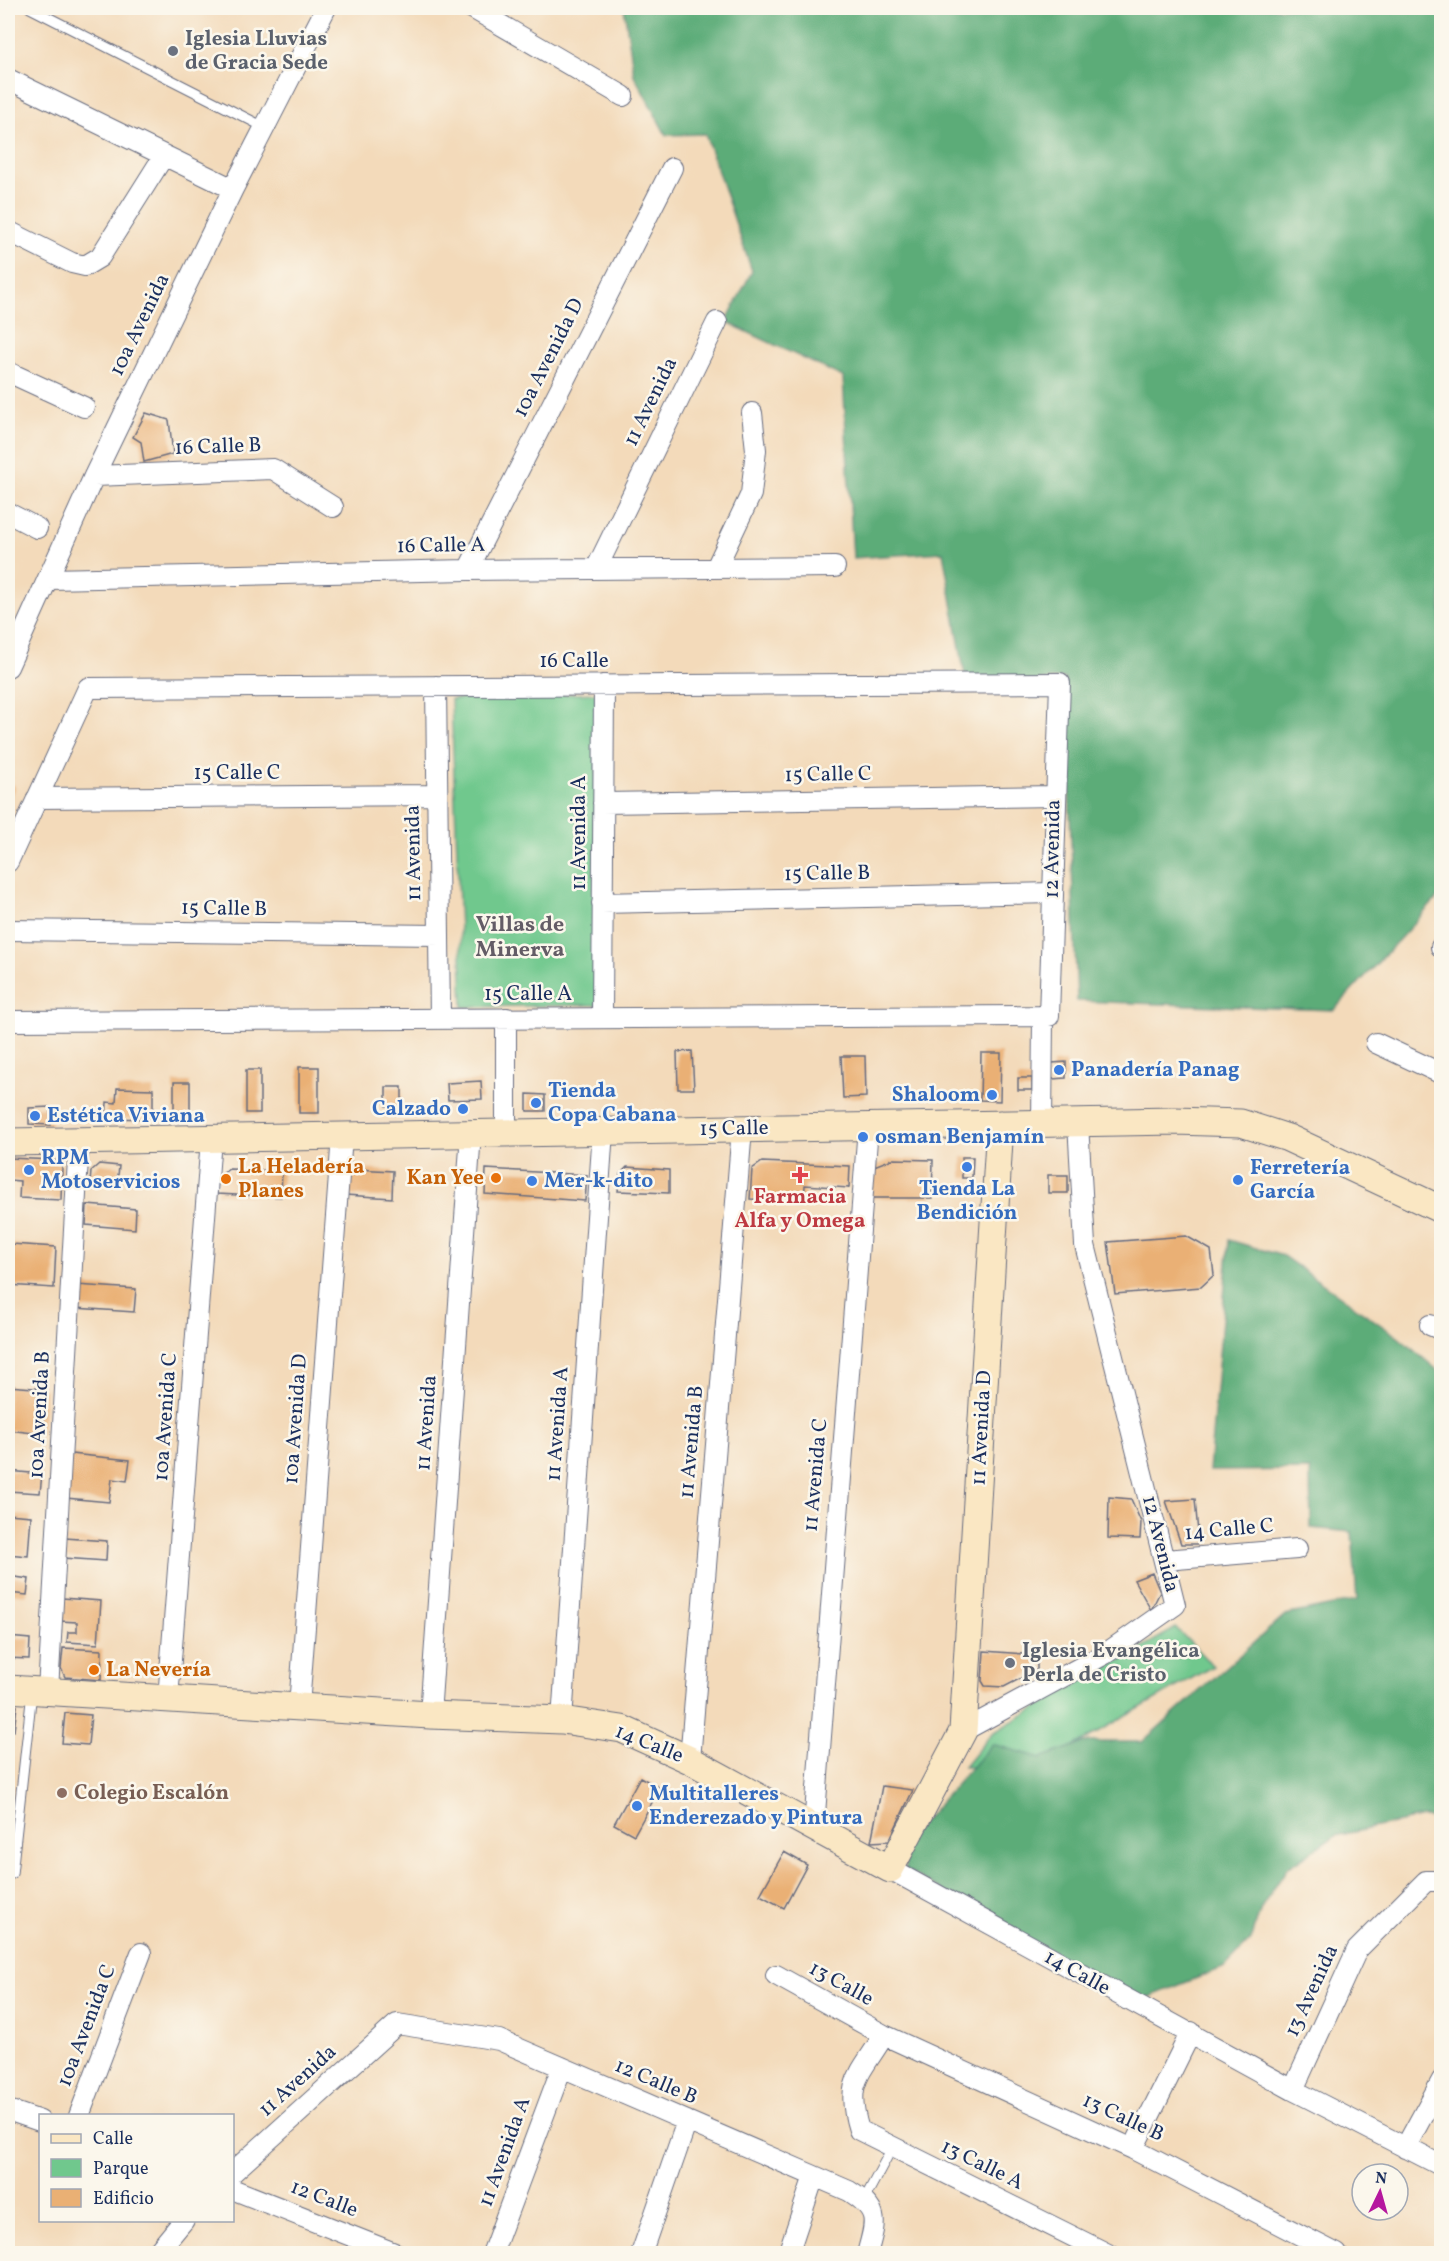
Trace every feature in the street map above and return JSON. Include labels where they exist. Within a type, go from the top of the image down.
[{"type":"street","name":"10a Avenida","points":[[9,662],[94,476],[233,189],[326,8]]},
{"type":"street","points":[[472,8],[623,96]]},
{"type":"street","points":[[8,79],[163,157],[233,189]]},
{"type":"street","points":[[8,231],[72,263],[85,266],[99,257],[163,157]]},
{"type":"street","name":"10a Avenida D","points":[[468,570],[672,168]]},
{"type":"street","name":"11 Avenida","points":[[596,569],[717,322]]},
{"type":"street","points":[[8,372],[84,407]]},
{"type":"street","points":[[716,568],[751,494],[756,450],[752,413]]},
{"type":"street","name":"16 Calle B","points":[[94,476],[273,470],[333,507]]},
{"type":"street","points":[[8,513],[37,528]]},
{"type":"street","name":"16 Calle A","points":[[48,579],[468,570],[835,567]]},
{"type":"street","name":"16 Calle","points":[[37,798],[88,688],[1060,683]]},
{"type":"street","name":"12 Avenida","points":[[1042,1124],[1060,683]]},
{"type":"street","name":"11 Avenida A","points":[[602,1018],[604,685]]},
{"type":"street","name":"11 Avenida","points":[[436,686],[440,1019]]},
{"type":"street","name":"15 Calle C","points":[[37,798],[437,795]]},
{"type":"street","name":"15 Calle C","points":[[603,802],[1054,796]]},
{"type":"street","points":[[8,862],[37,798]]},
{"type":"street","name":"15 Calle B","points":[[602,903],[1052,893]]},
{"type":"street","name":"15 Calle B","points":[[8,930],[439,935]]},
{"type":"street","name":"15 Calle A","points":[[8,1021],[1046,1016]]},
{"type":"street","points":[[506,1018],[506,1133]]},
{"type":"street","points":[[1376,1043],[1442,1074]]},
{"type":"street","name":"12 Avenida","points":[[963,1731],[1105,1654],[1175,1605],[1085,1245],[1078,1123]]},
{"type":"street","name":"15 Calle","points":[[8,1142],[1000,1124],[1241,1123],[1288,1138],[1442,1210]]},
{"type":"street","name":"11 Avenida D","points":[[963,1731],[1000,1124]]},
{"type":"street","name":"11 Avenida C","points":[[814,1827],[868,1127]]},
{"type":"street","name":"11 Avenida B","points":[[690,1760],[742,1129]]},
{"type":"street","name":"11 Avenida A","points":[[562,1719],[603,1131]]},
{"type":"street","name":"11 Avenida","points":[[430,1715],[471,1133]]},
{"type":"street","name":"10a Avenida D","points":[[299,1707],[342,1136]]},
{"type":"street","name":"10a Avenida C","points":[[168,1699],[211,1139]]},
{"type":"street","name":"10a Avenida B","points":[[29,1690],[79,1141]]},
{"type":"street","name":"14 Calle C","points":[[1165,1560],[1297,1548]]},
{"type":"street","name":"14 Calle","points":[[29,1690],[430,1715],[562,1719],[622,1729],[690,1760],[1091,1981],[1191,2032],[1293,2090],[1442,2166]]},
{"type":"street","points":[[890,1869],[963,1731]]},
{"type":"street","name":"13 Avenida","points":[[1293,2090],[1357,1950],[1426,1881],[1442,1881]]},
{"type":"street","name":"10a Avenida C","points":[[79,2114],[141,1953]]},
{"type":"street","name":"13 Calle","points":[[776,1975],[884,2035]]},
{"type":"street","name":"11 Avenida","points":[[234,2171],[397,2025]]},
{"type":"street","name":"12 Calle B","points":[[397,2025],[499,2040],[814,2176],[864,2200]]},
{"type":"street","points":[[1133,2149],[1191,2032]]},
{"type":"street","name":"13 Calle A","points":[[884,2035],[852,2087],[852,2105],[859,2130],[1108,2253]]},
{"type":"street","name":"13 Calle B","points":[[884,2035],[1133,2149],[1337,2253]]},
{"type":"street","name":"11 Avenida A","points":[[492,2253],[562,2067]]},
{"type":"street","points":[[1405,2148],[1442,2080]]},
{"type":"street","points":[[8,2110],[39,2121]]},
{"type":"street","points":[[641,2253],[687,2121]]},
{"type":"street","points":[[788,2253],[814,2176]]},
{"type":"street","name":"12 Calle","points":[[234,2190],[397,2253]]},
{"type":"street","points":[[864,2200],[871,2208],[876,2222],[867,2253]]},
{"type":"street","points":[[156,2253],[182,2222]]},
{"type":"lane","points":[[30,8],[264,127]]},
{"type":"lane","points":[[12,1874],[29,1690]]},
{"type":"lane","points":[[864,2200],[892,2148]]},
{"type":"green space","points":[[624,8],[1441,8],[1441,894],[1334,1010],[1077,1001],[1065,678],[967,687],[943,552],[853,558],[843,377],[726,322],[752,271],[705,134],[666,135],[634,75]]},
{"type":"green space","points":[[596,693],[599,1005],[463,1007],[451,699]]},
{"type":"green space","points":[[1229,1240],[1283,1256],[1398,1337],[1441,1373],[1441,1819],[1423,1817],[1335,1836],[1288,1867],[1261,1908],[1251,1940],[1225,1967],[1139,2001],[905,1870],[906,1841],[992,1744],[1041,1758],[1085,1742],[1142,1742],[1285,1615],[1357,1600],[1352,1532],[1311,1528],[1310,1470],[1209,1471]]},
{"type":"green space","points":[[1176,1628],[1213,1666],[1039,1766],[964,1767],[992,1733]]},
{"type":"building","points":[[146,413],[169,420],[173,454],[144,462],[141,442],[133,437]]},
{"type":"building","points":[[8,782],[15,786],[8,802]]},
{"type":"building","points":[[692,1051],[694,1089],[678,1089],[677,1052]]},
{"type":"building","points":[[981,1053],[1001,1053],[1000,1101],[980,1100]]},
{"type":"building","points":[[841,1056],[865,1056],[866,1097],[843,1098]]},
{"type":"building","name":"Panadería Panag","points":[[1066,1062],[1066,1078],[1052,1079],[1052,1063]]},
{"type":"building","points":[[299,1067],[319,1067],[319,1113],[299,1113]]},
{"type":"building","points":[[246,1070],[260,1070],[260,1113],[246,1113]]},
{"type":"building","points":[[1018,1078],[1032,1078],[1032,1090],[1018,1090]]},
{"type":"building","points":[[481,1081],[482,1099],[448,1100],[447,1083]]},
{"type":"building","points":[[174,1082],[190,1082],[190,1117],[174,1117]]},
{"type":"building","points":[[386,1087],[402,1087],[402,1106],[386,1106]]},
{"type":"building","points":[[117,1088],[153,1089],[153,1119],[106,1118],[107,1102],[116,1103]]},
{"type":"building","name":"Tienda Copa Cabana","points":[[527,1094],[545,1095],[545,1111],[527,1111]]},
{"type":"building","points":[[50,1107],[51,1125],[29,1124],[29,1108]]},
{"type":"building","name":"Tienda La Bendición","points":[[962,1157],[973,1157],[972,1178],[962,1178]]},
{"type":"building","points":[[8,1158],[55,1160],[62,1167],[61,1200],[19,1198],[20,1181],[8,1180]]},
{"type":"building","points":[[892,1159],[933,1160],[932,1198],[869,1198],[874,1166]]},
{"type":"building","points":[[762,1162],[850,1166],[849,1188],[805,1185],[804,1202],[750,1199],[752,1169]]},
{"type":"building","points":[[99,1164],[119,1166],[117,1186],[90,1184],[91,1171]]},
{"type":"building","points":[[627,1167],[669,1170],[669,1193],[618,1191],[620,1174]]},
{"type":"building","points":[[229,1169],[282,1171],[281,1197],[217,1194],[218,1177]]},
{"type":"building","points":[[356,1169],[393,1171],[392,1198],[345,1195],[349,1171]]},
{"type":"building","points":[[486,1169],[587,1175],[585,1201],[485,1194]]},
{"type":"building","points":[[1048,1175],[1068,1175],[1068,1193],[1048,1193]]},
{"type":"building","points":[[87,1205],[136,1209],[135,1229],[86,1225]]},
{"type":"building","points":[[1186,1236],[1211,1250],[1214,1275],[1201,1287],[1115,1294],[1108,1242]]},
{"type":"building","points":[[11,1244],[56,1247],[54,1288],[8,1285]]},
{"type":"building","points":[[76,1285],[136,1289],[134,1312],[75,1308]]},
{"type":"building","points":[[8,1386],[46,1389],[42,1434],[8,1430]]},
{"type":"building","points":[[71,1454],[130,1460],[127,1481],[112,1479],[109,1502],[66,1498]]},
{"type":"building","points":[[8,1471],[42,1474],[40,1493],[8,1491]]},
{"type":"building","points":[[1109,1497],[1131,1499],[1141,1522],[1140,1539],[1108,1538]]},
{"type":"building","points":[[1195,1499],[1199,1544],[1181,1544],[1166,1501]]},
{"type":"building","points":[[8,1514],[31,1516],[28,1556],[8,1554]]},
{"type":"building","points":[[65,1538],[107,1541],[106,1561],[63,1558]]},
{"type":"building","points":[[1152,1573],[1160,1592],[1151,1610],[1134,1580]]},
{"type":"building","points":[[8,1576],[29,1579],[27,1595],[8,1593]]},
{"type":"building","points":[[62,1598],[101,1601],[98,1644],[67,1642],[68,1632],[77,1632],[77,1622],[60,1621]]},
{"type":"building","points":[[8,1637],[30,1639],[29,1659],[8,1658]]},
{"type":"building","points":[[63,1648],[102,1650],[101,1680],[65,1677],[61,1668]]},
{"type":"building","name":"Iglesia Evangélica Perla de Cristo","points":[[984,1651],[1037,1655],[1037,1670],[1004,1687],[985,1686],[982,1681]]},
{"type":"building","points":[[8,1705],[17,1706],[14,1731],[8,1730]]},
{"type":"building","points":[[65,1713],[91,1715],[88,1745],[62,1743]]},
{"type":"building","name":"Multitalleres Enderezado y Pintura","points":[[640,1777],[660,1788],[634,1835],[614,1824]]},
{"type":"building","points":[[882,1786],[913,1790],[889,1841],[871,1842]]},
{"type":"building","points":[[784,1852],[807,1865],[784,1908],[760,1895]]},
{"type":"place","name":"Iglesia Lluvias de Gracia Sede","points":[[173,51]]},
{"type":"place","name":"Panadería Panag","points":[[1059,1070]]},
{"type":"place","name":"Shaloom","points":[[992,1095]]},
{"type":"place","name":"Tienda Copa Cabana","points":[[536,1103]]},
{"type":"place","name":"Calzado","points":[[463,1109]]},
{"type":"place","name":"Estética Viviana","points":[[35,1116]]},
{"type":"place","name":"osman Benjamín","points":[[863,1137]]},
{"type":"place","name":"Tienda La Bendición","points":[[967,1167]]},
{"type":"place","name":"RPM Motoservicios","points":[[29,1170]]},
{"type":"place","name":"Farmacia Alfa y Omega","points":[[800,1175]]},
{"type":"place","name":"Kan Yee","points":[[496,1178]]},
{"type":"place","name":"La Heladería Planes","points":[[226,1179]]},
{"type":"place","name":"Ferretería García","points":[[1238,1180]]},
{"type":"place","name":"Mer-k-dito","points":[[532,1181]]},
{"type":"place","name":"Iglesia Evangélica Perla de Cristo","points":[[1010,1663]]},
{"type":"place","name":"La Nevería","points":[[94,1670]]},
{"type":"place","name":"Colegio Escalón","points":[[62,1793]]},
{"type":"place","name":"Multitalleres Enderezado y Pintura","points":[[637,1806]]},
{"type":"district","name":"Villas de Minerva","points":[[520,938]]}]
